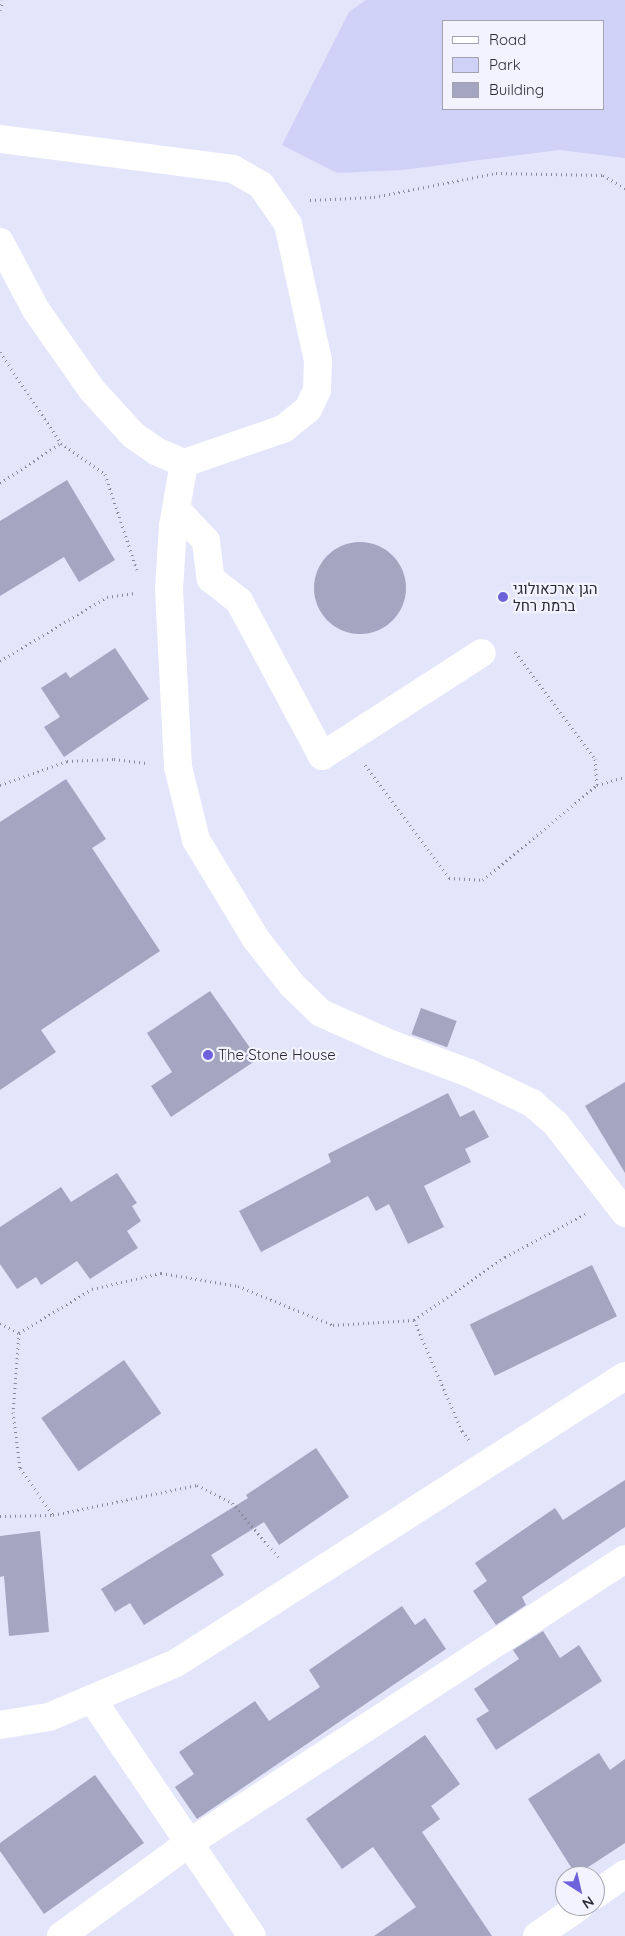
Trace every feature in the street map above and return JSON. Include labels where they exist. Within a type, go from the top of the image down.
[{"type":"street","points":[[0,139],[233,169],[261,185],[275,201],[288,224],[318,360],[317,390],[308,409],[283,429],[184,463],[133,435],[92,390],[36,310],[0,242]]},
{"type":"street","points":[[184,463],[176,509],[157,591],[178,767],[196,840],[256,939],[292,986],[321,1013],[391,1044],[469,1073],[532,1103],[556,1124],[620,1206]]},
{"type":"street","points":[[176,509],[206,541],[211,579],[239,601],[322,756],[482,653]]},
{"type":"street","points":[[0,1725],[49,1717],[176,1663],[625,1376]]},
{"type":"street","points":[[61,1936],[189,1843],[625,1559]]},
{"type":"street","points":[[92,1699],[252,1936]]},
{"type":"street","points":[[605,1888],[625,1874]]},
{"type":"street","points":[[537,1936],[566,1916]]},
{"type":"path","points":[[0,10],[3,0]]},
{"type":"path","points":[[275,201],[374,197],[496,173],[603,175],[625,188]]},
{"type":"path","points":[[0,352],[61,444],[105,474],[157,591],[107,597],[0,661]]},
{"type":"path","points":[[0,483],[61,444]]},
{"type":"path","points":[[482,653],[505,640],[596,760],[597,785]]},
{"type":"path","points":[[346,740],[449,878],[483,880],[597,785],[625,777]]},
{"type":"path","points":[[1,783],[67,761],[114,759],[178,767]]},
{"type":"path","points":[[19,1333],[92,1289],[161,1273],[238,1286],[333,1325],[414,1320],[504,1257],[620,1206]]},
{"type":"path","points":[[414,1320],[462,1431],[488,1464]]},
{"type":"path","points":[[0,1323],[19,1333]]},
{"type":"path","points":[[19,1333],[13,1412],[20,1468],[53,1515]]},
{"type":"path","points":[[0,1516],[53,1515],[197,1485],[232,1502],[270,1543],[299,1585]]},
{"type":"green space","points":[[366,0],[625,0],[625,158],[559,150],[402,170],[337,173],[282,145],[349,12]]},
{"type":"building","points":[[67,480],[115,560],[79,582],[64,557],[0,596],[0,521]]},
{"type":"building","points":[[360,542],[378,545],[393,555],[403,570],[406,588],[403,606],[393,621],[378,631],[360,634],[342,631],[327,621],[317,606],[314,588],[317,570],[327,555],[342,545]]},
{"type":"building","points":[[115,648],[149,699],[64,757],[44,727],[60,717],[41,688],[66,672],[70,678]]},
{"type":"building","points":[[66,779],[106,839],[92,848],[160,951],[41,1030],[56,1052],[0,1090],[0,822]]},
{"type":"building","name":"The Stone House","points":[[210,991],[258,1059],[171,1117],[151,1086],[172,1072],[147,1033]]},
{"type":"building","points":[[421,1008],[457,1021],[447,1047],[411,1034]]},
{"type":"building","points":[[625,1082],[625,1173],[585,1106]]},
{"type":"building","points":[[448,1093],[460,1117],[474,1110],[489,1137],[465,1149],[471,1162],[424,1186],[444,1227],[408,1244],[389,1204],[376,1211],[368,1196],[261,1252],[239,1211],[331,1162],[328,1154]]},
{"type":"building","points":[[117,1173],[137,1203],[132,1206],[141,1221],[127,1231],[138,1248],[90,1279],[77,1261],[41,1285],[36,1277],[17,1289],[0,1264],[0,1227],[61,1187],[71,1202]]},
{"type":"building","points":[[592,1265],[617,1316],[495,1376],[470,1325]]},
{"type":"building","points":[[124,1360],[161,1413],[79,1471],[41,1418]]},
{"type":"building","points":[[316,1448],[349,1497],[279,1545],[264,1522],[211,1555],[224,1575],[144,1625],[130,1603],[115,1612],[101,1589],[248,1498],[246,1495]]},
{"type":"building","points":[[625,1480],[625,1527],[522,1597],[526,1605],[496,1625],[473,1591],[487,1581],[475,1563],[555,1508],[563,1520]]},
{"type":"building","points":[[40,1531],[49,1632],[9,1636],[4,1576],[0,1577],[0,1536]]},
{"type":"building","points":[[402,1606],[415,1625],[425,1618],[446,1649],[197,1819],[175,1787],[194,1774],[179,1752],[255,1701],[269,1721],[320,1687],[309,1670]]},
{"type":"building","points":[[543,1631],[560,1658],[579,1645],[602,1681],[496,1750],[476,1719],[489,1711],[474,1689],[519,1659],[513,1650]]},
{"type":"building","points":[[425,1735],[460,1784],[431,1806],[440,1819],[422,1832],[492,1936],[374,1936],[416,1907],[373,1847],[342,1869],[306,1819]]},
{"type":"building","points":[[599,1753],[610,1770],[625,1759],[625,1843],[590,1866],[570,1866],[528,1799]]},
{"type":"building","points":[[95,1775],[144,1843],[44,1914],[0,1851],[0,1843]]},
{"type":"place","name":"הגן ארכאולוגי ברמת רחל","points":[[503,597]]},
{"type":"place","name":"The Stone House","points":[[208,1055]]}]
